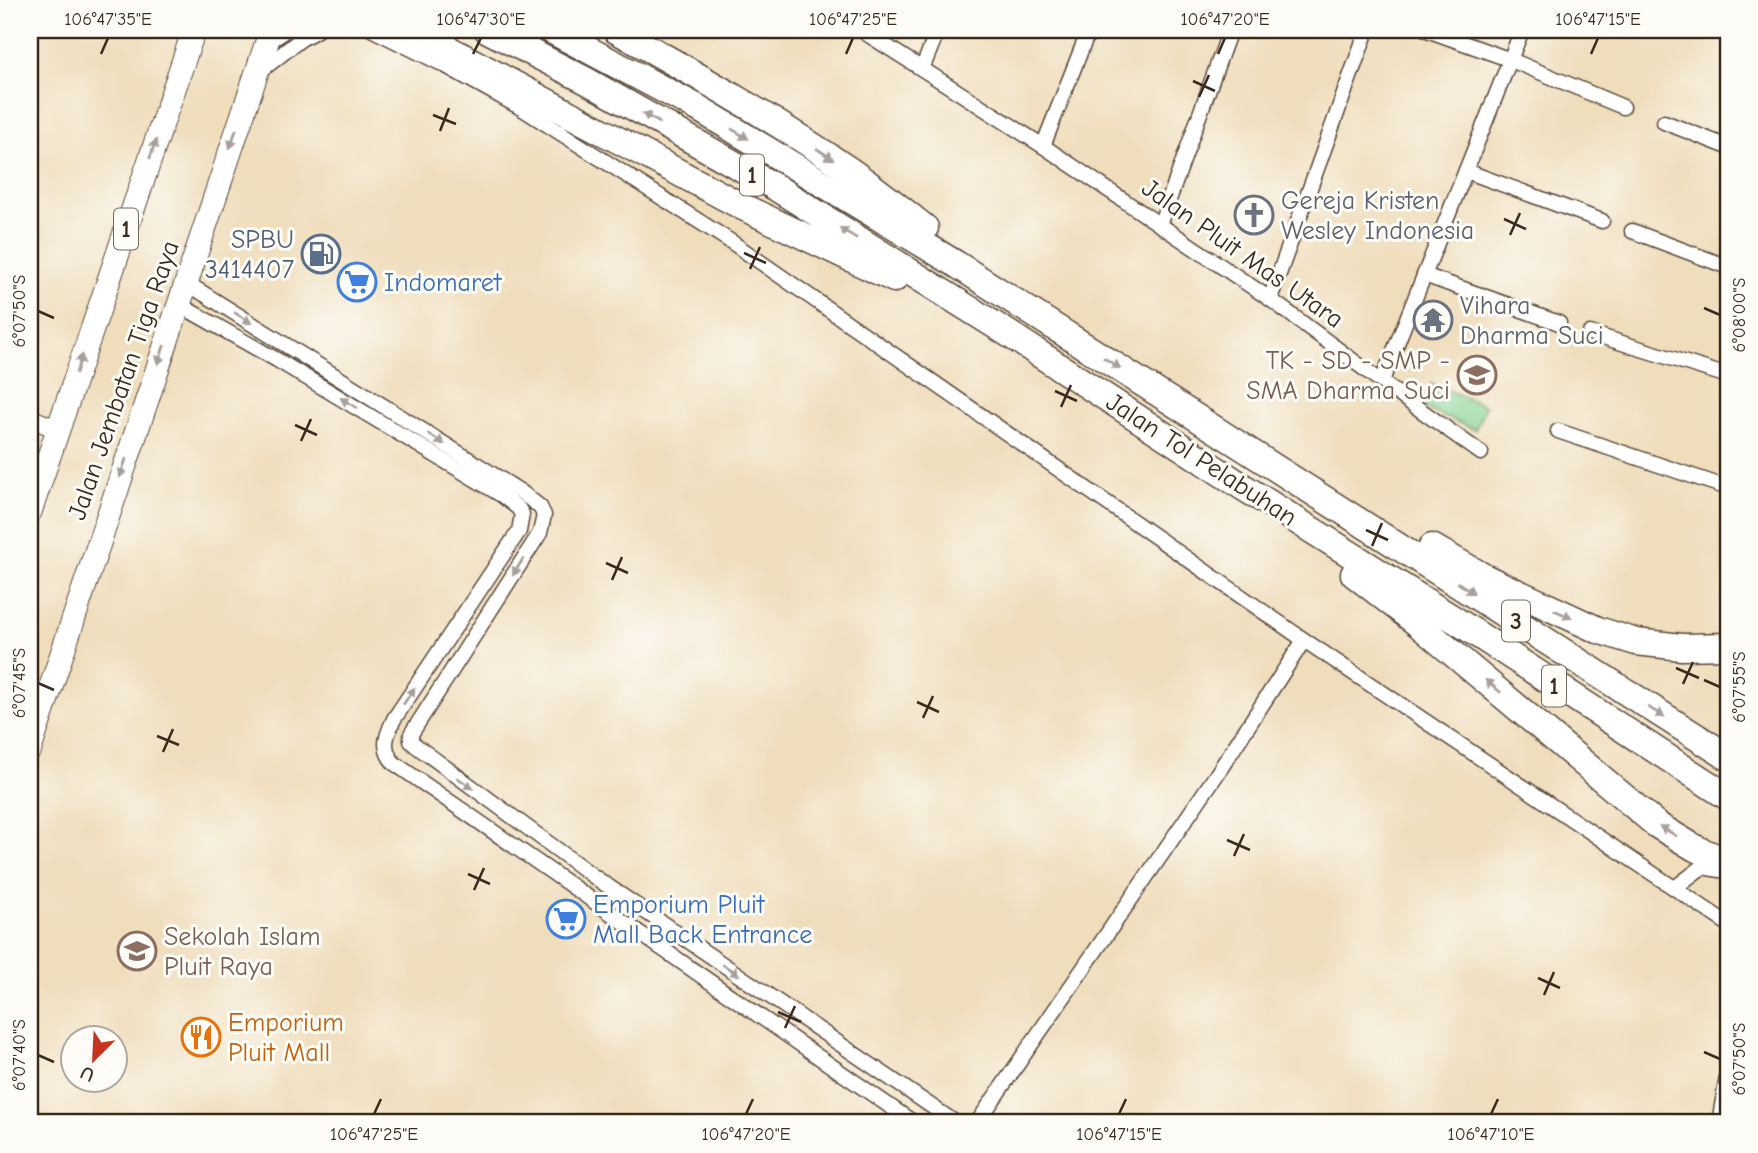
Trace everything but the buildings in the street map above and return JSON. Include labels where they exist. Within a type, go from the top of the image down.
[{"type":"highway","name":"Jalan Jembatan Tiga Raya","points":[[30,512],[194,30]]},
{"type":"highway","points":[[413,30],[743,207],[1009,334]]},
{"type":"highway","name":"Jalan Tol Pelabuhan","points":[[488,30],[587,81],[775,187],[1009,334],[1242,487],[1460,623],[1728,797]]},
{"type":"highway","name":"Jalan Tol Pelabuhan","points":[[551,30],[698,108],[856,202],[1305,485]]},
{"type":"highway","points":[[616,30],[704,79],[850,170],[1054,327]]},
{"type":"highway","name":"Jalan Jembatan Tiga Raya","points":[[30,748],[255,74],[272,31]]},
{"type":"highway","points":[[1305,485],[1430,545],[1507,588],[1598,629],[1636,642],[1682,647],[1728,646]]},
{"type":"highway","name":"3","points":[[1305,485],[1728,757]]},
{"type":"highway","points":[[1242,487],[1417,623],[1657,825],[1725,866]]},
{"type":"street","points":[[255,74],[300,39],[317,30]]},
{"type":"street","points":[[373,30],[436,60],[523,108],[733,243],[1304,640],[1682,883],[1728,924]]},
{"type":"street","points":[[922,69],[938,30]]},
{"type":"street","points":[[1043,146],[1089,30]]},
{"type":"street","points":[[1160,225],[1230,30]]},
{"type":"street","points":[[1270,299],[1367,30]]},
{"type":"street","points":[[1427,30],[1511,60],[1623,107]]},
{"type":"street","points":[[1382,381],[1522,30]]},
{"type":"street","name":"Jalan Pluit Mas Utara","points":[[863,31],[1043,146],[1270,299],[1481,453]]},
{"type":"street","points":[[1664,122],[1728,147]]},
{"type":"street","points":[[1466,171],[1602,221]]},
{"type":"street","points":[[1632,232],[1728,267]]},
{"type":"street","points":[[1424,275],[1559,323]]},
{"type":"street","points":[[185,282],[521,492],[540,507],[544,514],[540,533],[411,734],[411,741],[593,876],[956,1123]]},
{"type":"street","points":[[178,304],[277,360],[503,496],[522,514],[519,531],[394,719],[386,736],[385,746],[389,757],[402,769],[914,1123]]},
{"type":"street","points":[[1590,333],[1728,376]]},
{"type":"street","points":[[30,418],[57,429]]},
{"type":"street","points":[[1558,431],[1728,488]]},
{"type":"street","points":[[977,1123],[1217,774],[1304,640]]},
{"type":"street","points":[[389,757],[411,741]]},
{"type":"street","points":[[1682,883],[1702,867],[1725,866]]},
{"type":"street","points":[[1719,1123],[1728,1071]]},
{"type":"green space","points":[[1431,383],[1485,406],[1475,430],[1421,407]]},
{"type":"place","name":"Gereja Kristen Wesley Indonesia","points":[[1254,215]]},
{"type":"place","name":"SPBU 3414407","points":[[321,254]]},
{"type":"place","name":"Indomaret","points":[[357,282]]},
{"type":"place","name":"Vihara Dharma Suci","points":[[1433,320]]},
{"type":"place","name":"TK - SD - SMP - SMA Dharma Suci","points":[[1477,375]]},
{"type":"place","name":"Emporium Pluit Mall Back Entrance","points":[[566,919]]},
{"type":"place","name":"Sekolah Islam Pluit Raya","points":[[137,951]]},
{"type":"place","name":"Emporium Pluit Mall","points":[[201,1037]]}]
